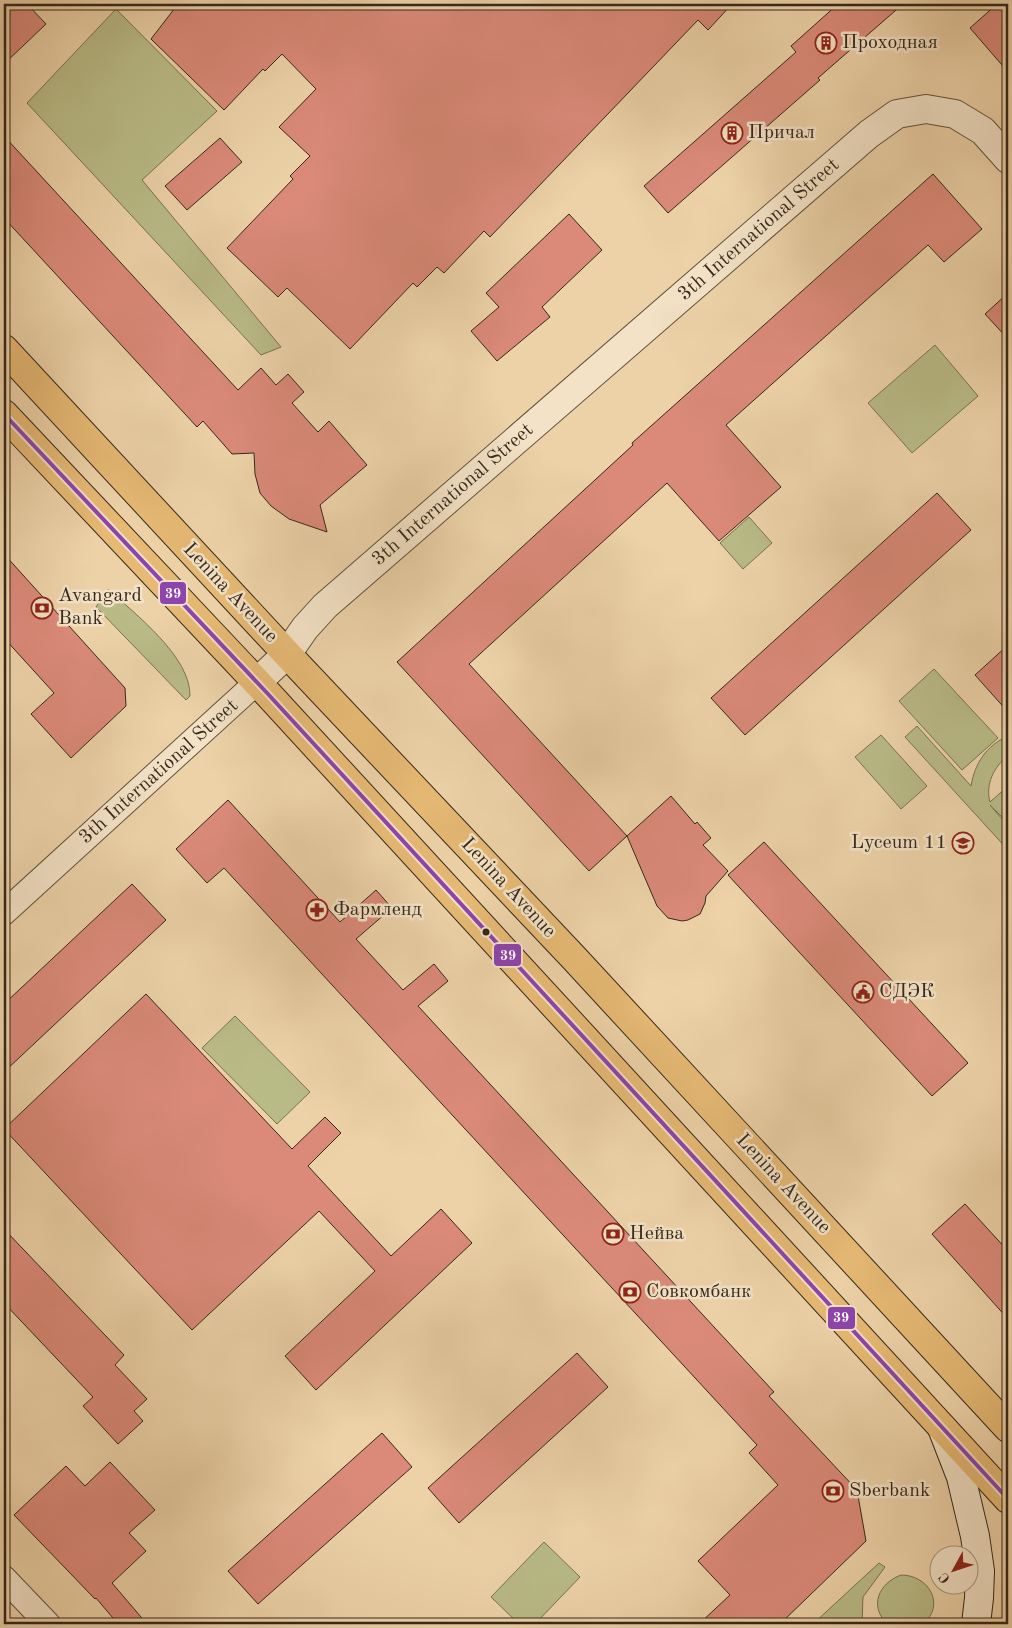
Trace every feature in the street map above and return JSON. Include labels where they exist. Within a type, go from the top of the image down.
[{"type":"main road","name":"Lenina Avenue","points":[[4,350],[287,654],[568,951],[1008,1428]]},
{"type":"main road","name":"Lenina Avenue","points":[[4,414],[257,682],[1008,1499]]},
{"type":"street","name":"3th International Street","points":[[4,913],[287,654],[305,628],[326,606],[869,134],[897,114],[926,109],[955,114],[983,131],[1008,159]]},
{"type":"street","points":[[941,1424],[962,1477],[975,1536],[980,1571],[976,1624]]},
{"type":"street","points":[[4,1578],[48,1624]]},
{"type":"green space","points":[[116,9],[217,111],[142,180],[281,347],[261,355],[27,103]]},
{"type":"green space","points":[[935,345],[978,396],[912,453],[868,403]]},
{"type":"green space","points":[[749,517],[772,543],[743,569],[720,543]]},
{"type":"green space","points":[[108,589],[160,637],[172,652],[188,681],[190,696],[186,700],[96,607]]},
{"type":"green space","points":[[934,669],[998,738],[962,770],[899,701]]},
{"type":"green space","points":[[917,726],[971,786],[975,770],[983,756],[1000,740],[1008,736],[1008,756],[992,776],[989,796],[990,802],[1008,786],[1008,823],[990,805],[1008,826],[1008,850],[905,737]]},
{"type":"green space","points":[[881,735],[927,786],[901,809],[855,757]]},
{"type":"green space","points":[[235,1016],[310,1092],[277,1124],[202,1048]]},
{"type":"green space","points":[[544,1542],[580,1577],[535,1624],[519,1624],[491,1597]]},
{"type":"green space","points":[[879,1563],[885,1567],[863,1597],[862,1624],[813,1624]]},
{"type":"green space","points":[[901,1575],[911,1576],[926,1585],[930,1591],[930,1596],[932,1596],[934,1600],[933,1608],[930,1616],[923,1624],[888,1624],[882,1617],[878,1603],[879,1596],[893,1579]]},
{"type":"building","points":[[4,4],[27,4],[46,24],[4,64]]},
{"type":"building","points":[[178,4],[732,4],[708,30],[698,20],[490,237],[484,231],[444,273],[437,267],[417,287],[413,283],[350,349],[287,288],[278,297],[227,248],[293,179],[290,176],[310,156],[279,127],[316,89],[282,54],[265,71],[263,69],[224,110],[151,39]]},
{"type":"building","name":"Причал","points":[[838,4],[903,4],[818,78],[820,80],[668,213],[644,186],[796,52],[791,46]]},
{"type":"building","points":[[997,4],[1008,14],[1008,72],[970,28]]},
{"type":"building","points":[[4,136],[238,390],[261,368],[276,385],[288,374],[304,392],[292,403],[318,432],[329,421],[367,465],[320,505],[327,532],[289,519],[271,506],[260,493],[255,474],[254,453],[232,454],[203,421],[197,427],[4,218]]},
{"type":"building","points":[[220,138],[242,162],[187,210],[165,186]]},
{"type":"building","points":[[933,174],[982,229],[944,262],[928,245],[726,425],[781,487],[719,541],[667,483],[469,664],[627,836],[589,871],[397,662],[633,445],[632,443]]},
{"type":"building","points":[[569,214],[602,250],[542,307],[550,317],[497,361],[471,331],[499,307],[486,293]]},
{"type":"building","points":[[1008,293],[1008,339],[985,314]]},
{"type":"building","points":[[937,493],[971,530],[745,735],[711,698]]},
{"type":"building","points":[[4,554],[125,688],[126,706],[71,758],[31,714],[54,693],[4,638]]},
{"type":"building","points":[[1008,645],[1008,712],[975,675]]},
{"type":"building","points":[[671,796],[695,824],[697,822],[711,838],[703,845],[728,871],[706,896],[700,914],[682,921],[668,918],[657,906],[627,836]]},
{"type":"building","points":[[228,800],[340,922],[376,890],[392,908],[356,939],[403,990],[434,964],[448,981],[418,1006],[774,1392],[769,1396],[857,1490],[866,1541],[780,1624],[699,1624],[730,1595],[698,1561],[778,1485],[749,1453],[757,1445],[224,868],[207,883],[176,849]]},
{"type":"building","points":[[764,842],[968,1063],[932,1096],[728,875]]},
{"type":"building","points":[[132,884],[166,920],[4,1072],[4,1004]]},
{"type":"building","points":[[146,994],[292,1149],[325,1117],[341,1133],[308,1166],[391,1256],[441,1209],[472,1243],[316,1390],[285,1356],[375,1271],[319,1211],[192,1330],[4,1129]]},
{"type":"building","points":[[965,1204],[1008,1251],[1008,1319],[932,1234]]},
{"type":"building","points":[[4,1229],[124,1355],[115,1365],[147,1399],[134,1411],[143,1421],[118,1444],[83,1406],[93,1397],[4,1303]]},
{"type":"building","points":[[577,1353],[608,1387],[459,1523],[428,1488]]},
{"type":"building","points":[[382,1433],[412,1467],[258,1604],[228,1571]]},
{"type":"building","points":[[110,1462],[155,1510],[129,1533],[146,1551],[112,1583],[147,1624],[118,1624],[96,1598],[14,1515],[66,1466],[85,1486]]},
{"type":"transit line","name":"39","points":[[4,414],[268,694],[1008,1499]]},
{"type":"place","name":"Проходная","points":[[826,43]]},
{"type":"place","name":"Причал","points":[[732,133]]},
{"type":"place","name":"Avangard Bank","points":[[42,608]]},
{"type":"place","name":"Lyceum 11","points":[[963,843]]},
{"type":"place","name":"Фармленд","points":[[317,910]]},
{"type":"place","name":"СДЭК","points":[[863,992]]},
{"type":"place","name":"Нейва","points":[[613,1234]]},
{"type":"place","name":"Совкомбанк","points":[[630,1292]]},
{"type":"place","name":"Sberbank","points":[[833,1491]]}]
